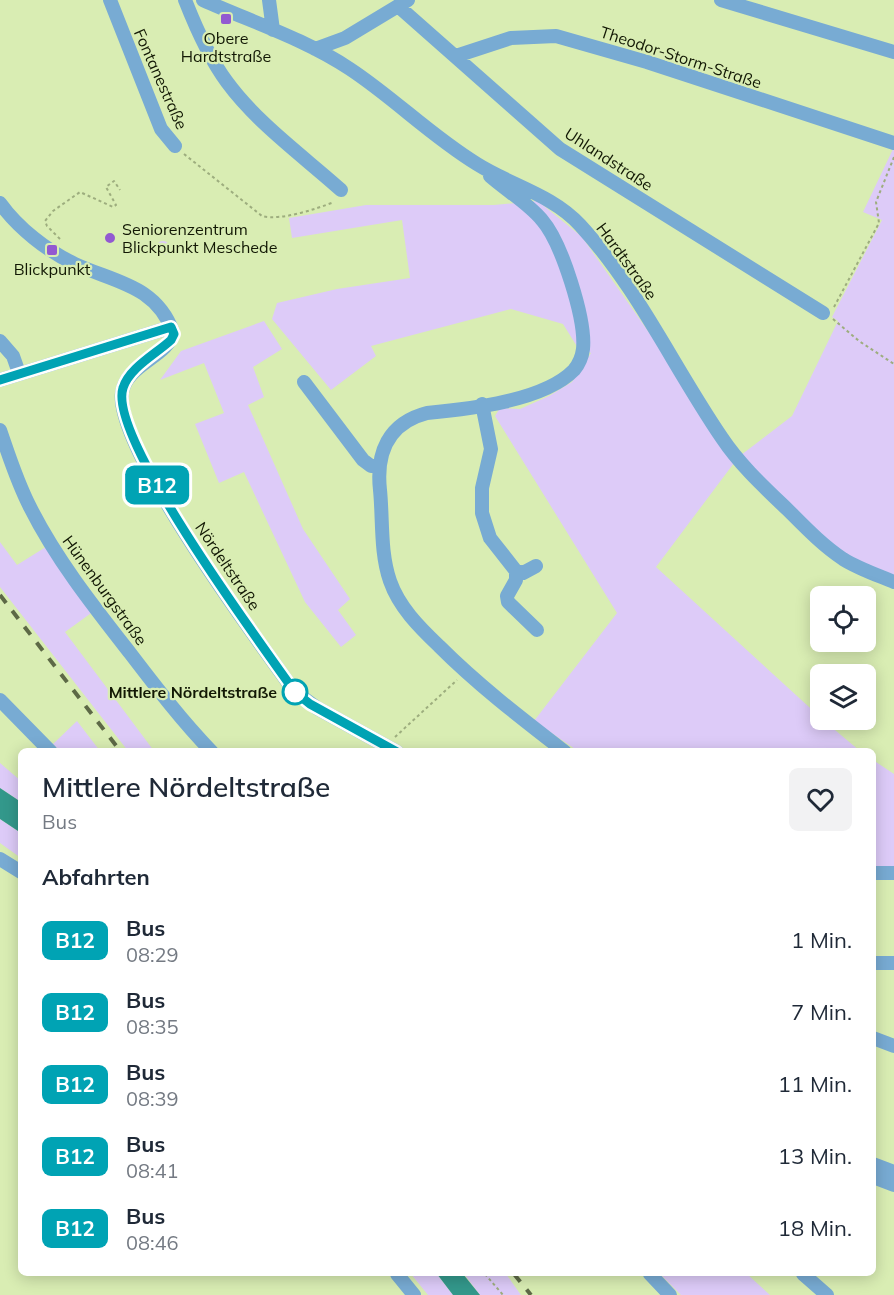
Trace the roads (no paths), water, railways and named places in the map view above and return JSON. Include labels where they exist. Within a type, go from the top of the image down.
[{"type":"street","name":"Fontanestraße","points":[[110,0],[161,129],[175,146]]},
{"type":"street","points":[[185,0],[214,62],[233,89],[253,111],[341,190]]},
{"type":"street","name":"Hardtstraße","points":[[203,0],[315,49],[369,82],[431,132],[477,165],[550,202],[578,223],[614,268],[668,349],[721,436],[746,469],[827,548],[854,565],[894,582]]},
{"type":"street","points":[[269,0],[273,30]]},
{"type":"street","points":[[721,0],[894,52]]},
{"type":"street","points":[[315,49],[336,42],[403,3]]},
{"type":"street","name":"Uhlandstraße","points":[[403,3],[456,56],[560,149],[826,315]]},
{"type":"street","name":"Theodor-Storm-Straße","points":[[456,56],[511,38],[556,36],[647,62],[894,143]]},
{"type":"street","points":[[477,165],[536,214],[550,230],[566,267],[583,342],[582,355],[577,366],[555,384],[527,396],[427,413],[410,419],[397,430],[387,442],[378,466],[385,559],[394,591],[413,619],[466,673],[560,748]]},
{"type":"street","points":[[0,203],[19,224],[52,250],[75,264],[133,287],[153,299],[171,327],[0,380]]},
{"type":"street","name":"Nördeltstraße","points":[[171,327],[174,334],[171,340],[137,369],[123,388],[121,396],[124,414],[137,449],[178,522],[295,692],[310,704],[389,748]]},
{"type":"street","points":[[0,341],[13,356],[19,373]]},
{"type":"street","points":[[304,382],[363,460],[371,466],[378,466]]},
{"type":"street","points":[[483,405],[492,449],[482,488],[483,520],[494,544],[516,571],[523,573],[536,566]]},
{"type":"street","name":"Hünenburgstraße","points":[[0,430],[23,493],[53,546],[96,609],[175,712],[208,748]]},
{"type":"street","points":[[516,571],[516,580],[507,596],[508,602],[537,630]]},
{"type":"street","points":[[0,699],[47,748]]},
{"type":"street","points":[[0,859],[18,870]]},
{"type":"street","points":[[876,873],[894,873]]},
{"type":"street","points":[[876,963],[894,963]]},
{"type":"street","points":[[876,1039],[894,1046]]},
{"type":"street","points":[[876,1165],[894,1172]]},
{"type":"street","points":[[876,1178],[894,1185]]},
{"type":"street","points":[[399,1276],[414,1295]]},
{"type":"street","points":[[652,1276],[670,1295]]},
{"type":"street","points":[[805,1276],[826,1295]]},
{"type":"water","points":[[0,788],[18,800],[18,831],[0,819]]},
{"type":"water","points":[[439,1276],[465,1276],[480,1295],[453,1295]]},
{"type":"railway","points":[[0,595],[118,748]]},
{"type":"railway","points":[[516,1276],[531,1295]]},
{"type":"place","name":"Obere Hardtstraße","points":[[226,19]]},
{"type":"place","name":"Seniorenzentrum Blickpunkt Meschede","points":[[110,238]]},
{"type":"place","name":"Blickpunkt","points":[[52,250]]},
{"type":"place","name":"Mittlere Nördeltstraße","points":[[295,692]]}]
